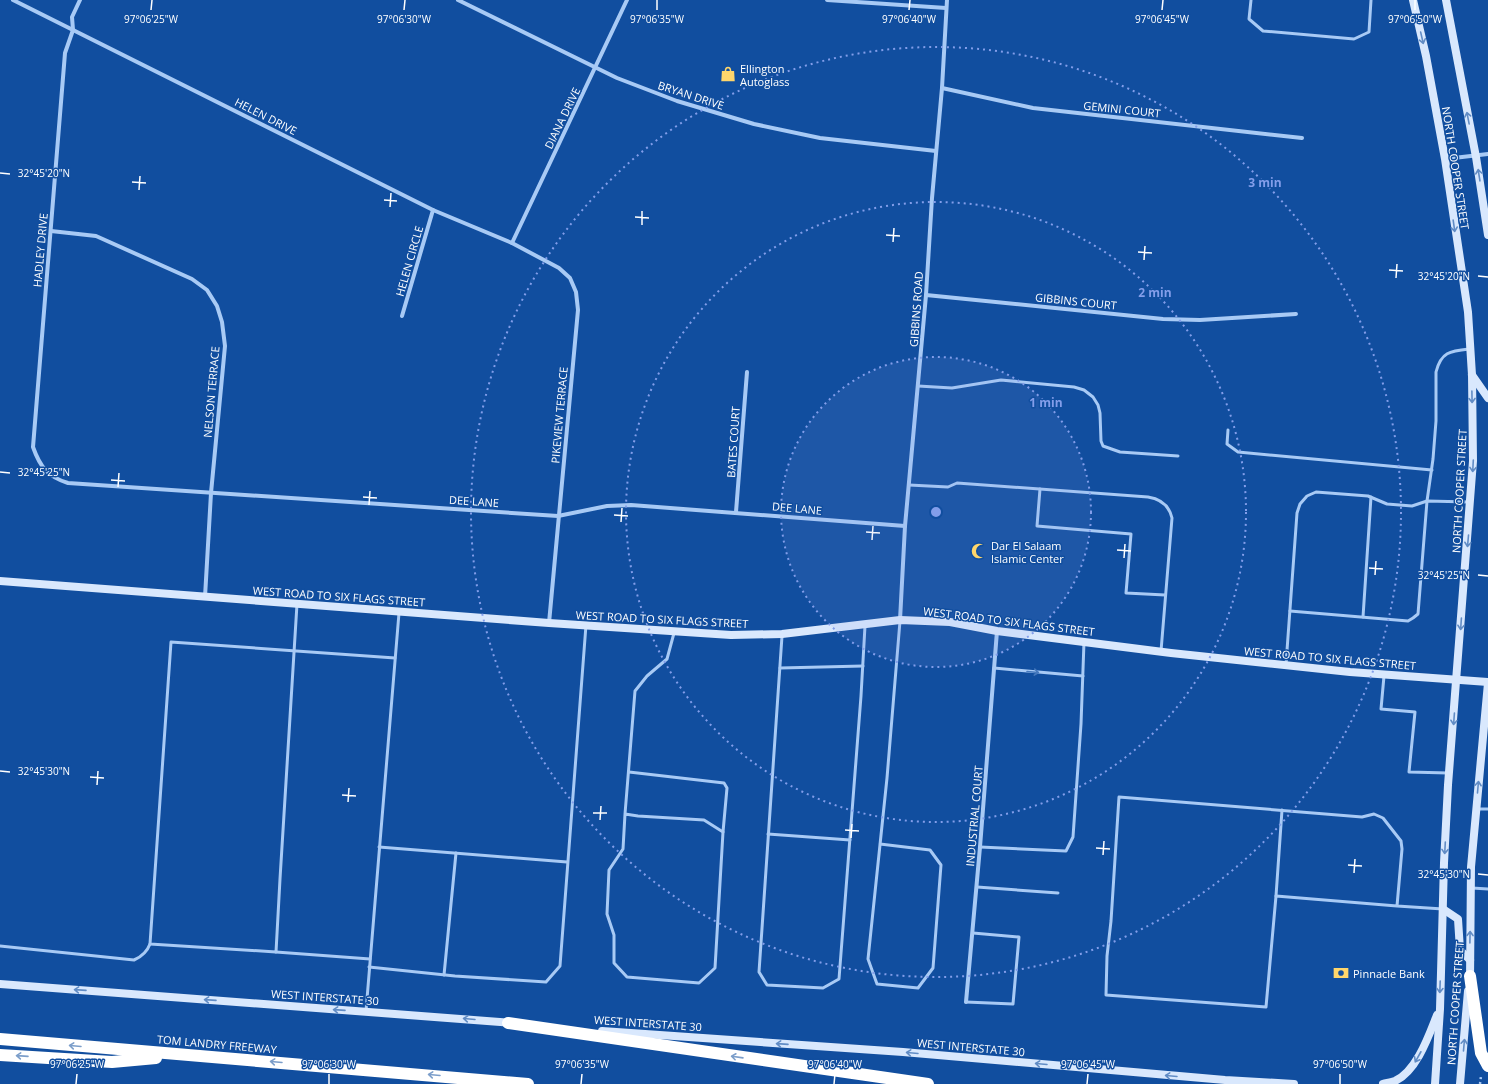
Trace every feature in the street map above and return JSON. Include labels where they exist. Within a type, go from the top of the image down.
[{"type":"highway","points":[[1470,976],[1482,1053],[1488,1066]]},
{"type":"highway","points":[[508,1023],[928,1084]]},
{"type":"highway","name":"TOM LANDRY FREEWAY","points":[[0,1039],[528,1084]]},
{"type":"highway","points":[[0,1055],[112,1062],[187,1055]]},
{"type":"main road","name":"NORTH COOPER STREET","points":[[1413,0],[1426,56],[1445,160],[1468,312],[1472,374],[1473,461],[1471,502],[1449,774],[1444,863],[1440,1009],[1435,1084]]},
{"type":"main road","name":"NORTH COOPER STREET","points":[[1446,0],[1476,157],[1488,235]]},
{"type":"main road","points":[[1472,374],[1488,398]]},
{"type":"main road","name":"WEST ROAD TO SIX FLAGS STREET","points":[[0,581],[399,612],[731,635],[782,634],[900,620],[950,622],[997,630],[1161,652],[1488,683]]},
{"type":"main road","name":"NORTH COOPER STREET","points":[[1460,1084],[1470,976],[1471,888],[1476,808],[1488,683]]},
{"type":"main road","points":[[1443,909],[1458,919],[1460,950],[1470,960]]},
{"type":"main road","name":"WEST INTERSTATE 30","points":[[0,984],[366,1011],[626,1033],[903,1052],[1225,1080],[1294,1084]]},
{"type":"main road","points":[[1383,1084],[1396,1081],[1415,1062],[1425,1045],[1440,1009]]},
{"type":"street","name":"HELEN DRIVE","points":[[13,0],[432,210],[512,244]]},
{"type":"street","points":[[73,30],[72,17],[80,0]]},
{"type":"street","name":"BRYAN DRIVE","points":[[458,0],[617,78],[677,101],[754,124],[820,138],[936,151]]},
{"type":"street","name":"DIANA DRIVE","points":[[512,244],[627,0]]},
{"type":"street","points":[[827,0],[946,8]]},
{"type":"street","name":"GIBBINS ROAD","points":[[900,620],[909,485],[926,295],[942,88],[947,0]]},
{"type":"street","name":"HADLEY DRIVE","points":[[45,470],[37,458],[34,447],[65,53],[73,30]]},
{"type":"street","name":"GEMINI COURT","points":[[942,88],[1033,108],[1302,138]]},
{"type":"street","points":[[1445,160],[1476,157],[1488,154]]},
{"type":"street","name":"HELEN CIRCLE","points":[[402,316],[432,210]]},
{"type":"street","name":"NELSON TERRACE","points":[[51,231],[96,236],[192,279],[207,290],[217,306],[222,322],[224,346],[211,493],[205,597]]},
{"type":"street","name":"PIKEVIEW TERRACE","points":[[512,244],[559,268],[570,278],[576,292],[578,310],[549,623]]},
{"type":"street","name":"GIBBINS COURT","points":[[926,295],[1162,319],[1200,320],[1296,314]]},
{"type":"street","name":"BATES COURT","points":[[736,512],[747,372]]},
{"type":"street","name":"DEE LANE","points":[[45,470],[56,479],[68,483],[558,516],[607,506],[632,505],[906,526]]},
{"type":"street","name":"INDUSTRIAL COURT","points":[[966,1002],[977,887],[997,630]]},
{"type":"lane","points":[[1251,0],[1249,18],[1263,31],[1354,39],[1368,32],[1371,0]]},
{"type":"lane","points":[[1290,611],[1408,621],[1418,614],[1427,502],[1432,470],[1436,421],[1437,365],[1442,356],[1451,351],[1470,349]]},
{"type":"lane","points":[[918,386],[952,388],[1001,380],[1074,387],[1089,393],[1098,405],[1100,413],[1100,441],[1103,446],[1120,452],[1178,456]]},
{"type":"lane","points":[[1228,430],[1227,444],[1238,452],[1432,470]]},
{"type":"lane","points":[[909,485],[948,487],[957,483],[1148,497],[1158,499],[1170,511],[1172,518],[1161,652]]},
{"type":"lane","points":[[1040,489],[1037,526],[1131,534],[1126,593],[1165,595]]},
{"type":"lane","points":[[1286,665],[1297,513],[1300,504],[1307,496],[1316,492],[1372,497],[1387,504],[1412,506],[1427,502],[1471,502]]},
{"type":"lane","points":[[1363,617],[1372,497]]},
{"type":"lane","points":[[276,952],[297,604]]},
{"type":"lane","points":[[366,1011],[399,612]]},
{"type":"lane","points":[[880,844],[930,850],[941,865],[933,968],[918,988],[877,984],[868,959],[900,620]]},
{"type":"lane","points":[[782,634],[759,972],[767,985],[823,988],[840,979],[865,624]]},
{"type":"lane","points":[[369,967],[444,975],[546,982],[560,966],[586,625]]},
{"type":"lane","points":[[629,772],[724,784],[728,788],[723,832],[714,968],[699,983],[627,977],[614,963],[614,935],[607,914],[608,870],[623,849],[635,691],[647,676],[668,659],[674,631]]},
{"type":"lane","points":[[0,946],[134,960],[141,957],[149,948],[171,642],[395,658]]},
{"type":"lane","points":[[980,847],[1066,851],[1073,837],[1081,724],[1084,642]]},
{"type":"lane","points":[[780,668],[863,666]]},
{"type":"lane","points":[[994,668],[1083,676]]},
{"type":"lane","points":[[1385,674],[1381,709],[1415,712],[1409,772],[1449,774]]},
{"type":"lane","points":[[1282,810],[1266,1007],[1106,995],[1107,956],[1119,797],[1282,810],[1362,817],[1374,814],[1383,818],[1401,841],[1402,849],[1397,906]]},
{"type":"lane","points":[[1476,808],[1488,809]]},
{"type":"lane","points":[[625,814],[704,820],[723,832]]},
{"type":"lane","points":[[768,834],[850,840]]},
{"type":"lane","points":[[379,847],[567,862]]},
{"type":"lane","points":[[444,975],[456,853]]},
{"type":"lane","points":[[977,887],[1058,893]]},
{"type":"lane","points":[[1471,888],[1488,888]]},
{"type":"lane","points":[[1276,896],[1443,909]]},
{"type":"lane","points":[[966,1002],[1013,1004],[1019,937],[973,933]]},
{"type":"lane","points":[[150,944],[370,959]]},
{"type":"place","name":"Ellington Autoglass","points":[[728,74]]},
{"type":"place","name":"Dar El Salaam Islamic Center","points":[[979,551]]},
{"type":"place","name":"Pinnacle Bank","points":[[1341,973]]}]
